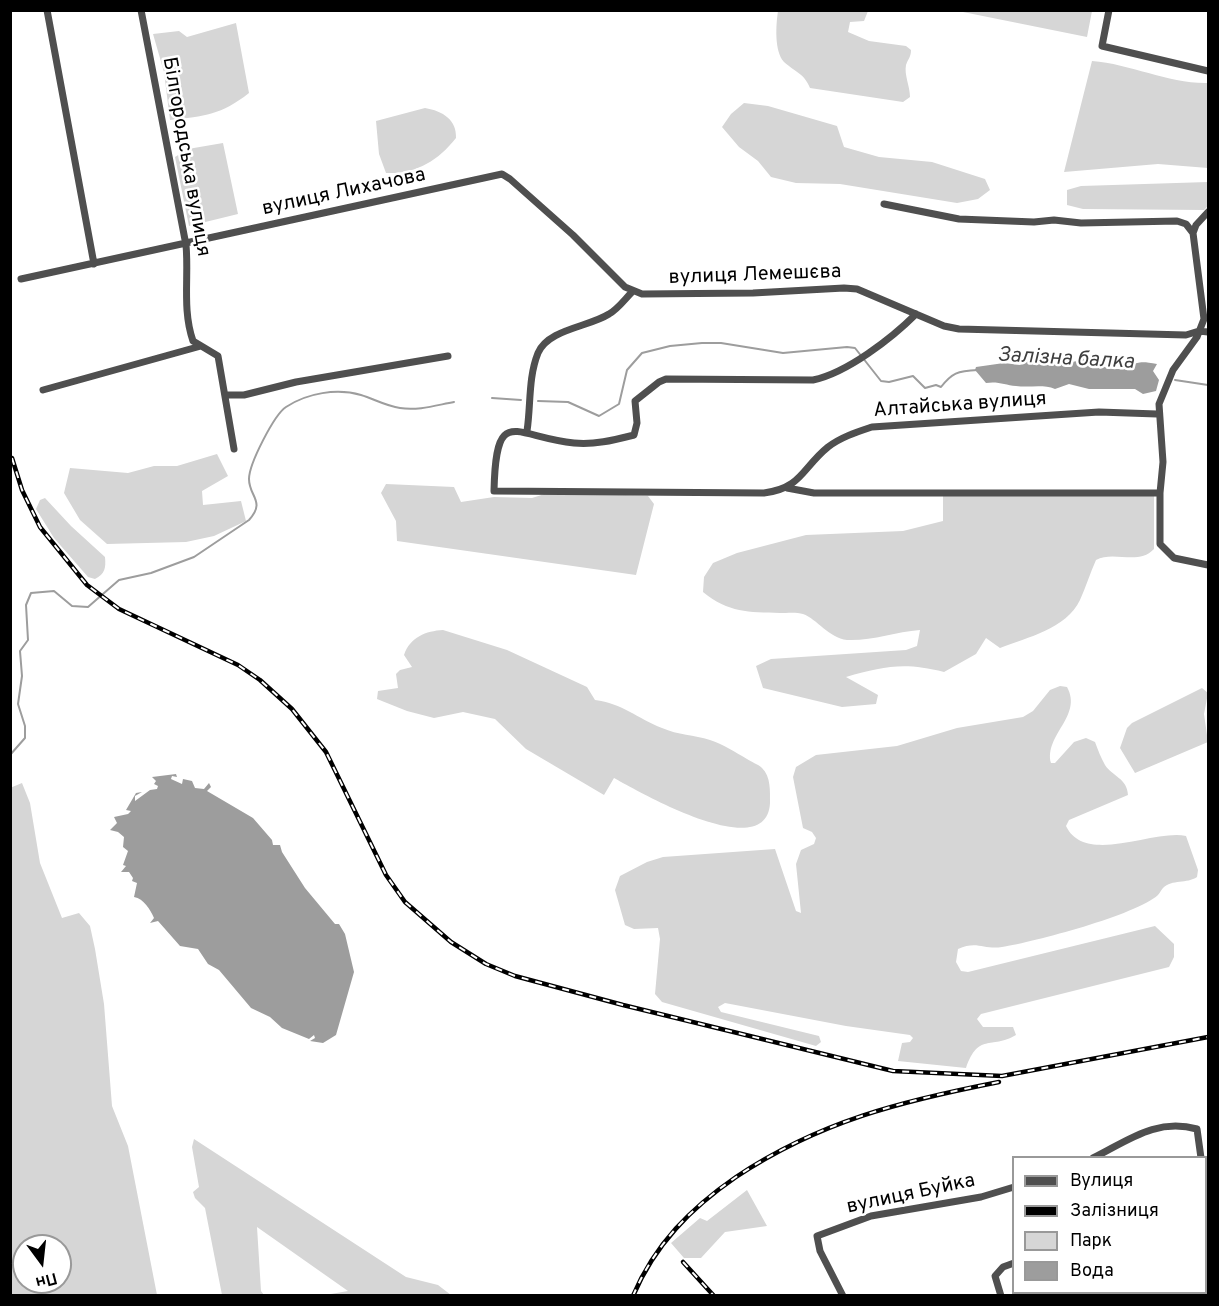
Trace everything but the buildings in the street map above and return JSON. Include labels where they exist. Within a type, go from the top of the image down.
[{"type":"street","points":[[47,10],[94,264]]},
{"type":"street","name":"Білгородська вулиця","points":[[141,10],[186,244],[188,318],[193,341],[199,345]]},
{"type":"street","points":[[1109,10],[1102,46],[1209,71]]},
{"type":"street","name":"вулиця Лихачова","points":[[21,279],[502,174],[558,221],[632,292]]},
{"type":"street","points":[[884,204],[959,219],[1034,222],[1054,220],[1081,223],[1177,222],[1186,224],[1193,233]]},
{"type":"street","points":[[1209,212],[1196,225],[1193,233],[1204,319],[1163,389],[1157,414],[1163,462],[1160,493],[1160,544],[1174,558],[1201,565],[1209,564]]},
{"type":"street","name":"вулиця Лемешєва","points":[[632,292],[655,295],[844,288],[857,289],[944,326],[974,329],[1186,335],[1199,331],[1209,332]]},
{"type":"street","points":[[527,431],[532,375],[538,351],[548,340],[558,334],[591,324],[612,313],[632,292]]},
{"type":"street","points":[[916,314],[893,338],[830,377],[813,380],[666,379],[659,382],[635,402],[637,423],[634,435],[603,442],[573,443],[516,429],[503,436],[496,454],[494,491],[764,493],[786,488],[799,492],[824,494],[1160,493]]},
{"type":"street","points":[[43,390],[199,345],[218,356],[234,449]]},
{"type":"street","points":[[225,395],[244,395],[296,382],[448,356]]},
{"type":"street","name":"Алтайська вулиця","points":[[786,488],[797,482],[828,447],[853,433],[872,427],[1099,412],[1157,414]]},
{"type":"street","points":[[1097,1156],[1155,1126],[1179,1124],[1197,1129],[1201,1156]]},
{"type":"street","name":"вулиця Буйка","points":[[843,1296],[820,1251],[817,1236],[871,1216],[970,1199],[1012,1188]]},
{"type":"street","points":[[1001,1296],[995,1276],[1003,1267],[1012,1264]]},
{"type":"green space","points":[[778,11],[868,11],[864,21],[850,22],[848,32],[869,41],[906,46],[911,50],[906,65],[910,97],[903,102],[810,88],[802,76],[781,57],[776,37]]},
{"type":"green space","points":[[958,11],[1092,11],[1087,37]]},
{"type":"green space","points":[[236,23],[249,93],[221,110],[170,120],[164,72],[153,34],[179,31],[187,37]]},
{"type":"green space","points":[[1092,61],[1179,80],[1208,83],[1208,168],[1158,164],[1064,172]]},
{"type":"green space","points":[[744,103],[768,106],[837,126],[844,147],[879,157],[932,162],[985,179],[990,190],[978,199],[957,203],[840,184],[796,183],[771,177],[758,161],[739,147],[722,127],[731,114]]},
{"type":"green space","points":[[425,108],[438,111],[448,117],[454,126],[456,138],[442,153],[426,164],[407,171],[386,173],[379,154],[376,121]]},
{"type":"green space","points":[[223,143],[238,214],[189,226],[175,157],[188,149]]},
{"type":"green space","points":[[1208,182],[1208,206],[1204,210],[1083,209],[1067,205],[1067,190],[1081,186]]},
{"type":"green space","points":[[217,454],[228,476],[202,491],[203,505],[241,501],[246,521],[214,536],[186,542],[107,544],[80,520],[64,493],[70,468],[128,473],[154,466],[177,466]]},
{"type":"green space","points":[[386,484],[454,487],[461,502],[494,497],[532,498],[551,492],[648,496],[654,504],[636,575],[397,541],[396,521],[381,493]]},
{"type":"green space","points":[[943,495],[1154,495],[1154,549],[1141,556],[1110,556],[1096,560],[1074,610],[1056,625],[1034,636],[1000,648],[986,638],[976,654],[944,672],[906,666],[872,670],[846,677],[878,695],[876,704],[842,707],[763,688],[756,666],[771,659],[906,650],[917,646],[920,630],[847,640],[834,636],[803,614],[730,608],[703,592],[704,577],[713,563],[737,553],[806,535],[903,531],[943,521]]},
{"type":"green space","points":[[45,498],[105,557],[104,570],[101,575],[95,579],[88,577],[54,538],[36,509],[40,500]]},
{"type":"green space","points":[[443,630],[507,650],[587,687],[595,700],[613,704],[668,730],[715,742],[759,765],[767,776],[770,789],[770,803],[764,820],[748,827],[726,826],[701,819],[674,809],[614,778],[604,795],[526,749],[495,719],[463,712],[434,718],[407,711],[377,699],[378,691],[398,688],[396,674],[400,670],[412,667],[404,655],[414,639]]},
{"type":"green space","points":[[1060,686],[1067,687],[1071,697],[1070,707],[1053,743],[1050,753],[1051,763],[1055,763],[1074,742],[1086,738],[1095,742],[1105,765],[1122,781],[1128,795],[1069,820],[1066,826],[1075,838],[1088,843],[1104,845],[1172,835],[1186,836],[1198,870],[1197,877],[1167,885],[1146,903],[1084,927],[1002,947],[965,946],[958,949],[956,962],[961,971],[968,972],[1155,926],[1174,944],[1174,957],[1169,967],[981,1014],[977,1019],[983,1027],[1013,1027],[1016,1035],[981,1046],[971,1057],[966,1068],[898,1061],[902,1043],[910,1042],[913,1038],[910,1035],[846,1026],[725,1003],[718,1007],[721,1012],[819,1036],[821,1042],[816,1046],[662,1002],[655,994],[660,939],[658,928],[634,929],[625,925],[615,890],[620,876],[647,862],[663,857],[775,849],[796,911],[801,913],[796,864],[801,850],[814,844],[816,838],[812,832],[803,828],[793,777],[796,767],[816,755],[897,746],[957,728],[1023,717],[1033,711],[1050,690]]},
{"type":"green space","points":[[1202,688],[1208,693],[1204,714],[1208,742],[1135,773],[1120,748],[1127,728],[1132,723]]},
{"type":"green space","points":[[22,783],[30,803],[40,863],[62,918],[79,913],[90,926],[104,1004],[112,1106],[128,1146],[157,1295],[11,1295],[10,788]]},
{"type":"green space","points":[[194,1139],[406,1277],[438,1285],[451,1295],[325,1295],[348,1291],[257,1227],[261,1291],[264,1295],[222,1295],[205,1208],[195,1198],[193,1192],[199,1187],[192,1147]]},
{"type":"green space","points":[[747,1190],[767,1226],[725,1232],[701,1258],[684,1258],[671,1243],[700,1218],[707,1221]]},
{"type":"water","points":[[1084,357],[1115,369],[1139,363],[1157,364],[1153,371],[1159,380],[1156,391],[1143,394],[1135,389],[1089,389],[1069,384],[1055,389],[986,383],[975,370],[976,367],[1004,363],[1020,365],[1028,361],[1050,365],[1078,361]]},
{"type":"water","points":[[176,774],[177,777],[172,776],[171,779],[182,784],[183,779],[192,781],[195,788],[204,789],[209,783],[211,787],[207,791],[253,818],[272,840],[273,845],[280,845],[305,888],[335,924],[339,924],[345,934],[354,972],[336,1035],[323,1043],[310,1041],[315,1038],[314,1035],[309,1039],[282,1028],[270,1017],[251,1008],[219,970],[208,964],[198,949],[180,946],[158,921],[150,923],[154,918],[151,911],[144,902],[134,897],[137,883],[132,881],[133,878],[129,872],[121,872],[126,866],[123,865],[128,851],[123,847],[124,837],[110,830],[117,823],[114,817],[128,814],[131,811],[126,810],[136,793],[142,792],[135,796],[135,801],[150,790],[157,789],[158,786],[154,784],[156,781],[152,777]]},
{"type":"waterway","name":"Залізна балка","points":[[538,401],[568,402],[599,416],[619,404],[627,370],[642,353],[670,346],[702,343],[721,343],[783,353],[855,348],[881,381],[889,382],[913,376],[925,388],[936,385],[941,387],[956,374],[978,370]]},
{"type":"waterway","points":[[1175,380],[1208,385]]},
{"type":"waterway","name":"Залізна балка","points":[[10,755],[25,738],[25,726],[18,704],[22,676],[20,651],[28,640],[26,605],[31,593],[54,591],[72,606],[88,607],[119,580],[151,573],[194,557],[249,520],[256,508],[249,479],[253,463],[275,420],[286,407],[294,402],[313,395],[332,392],[361,395],[390,406],[407,409],[454,402]]},
{"type":"waterway","points":[[492,398],[521,400]]},
{"type":"railway","points":[[12,458],[22,490],[40,527],[87,585],[119,609],[238,665],[260,680],[292,709],[326,752],[386,875],[405,902],[451,942],[486,964],[515,976],[623,1005],[893,1071],[1002,1076],[1208,1037]]},
{"type":"railway","points":[[633,1296],[663,1244],[689,1215],[736,1177],[767,1158],[799,1141],[863,1116],[929,1097],[999,1082]]},
{"type":"railway","points":[[683,1262],[714,1296]]}]
